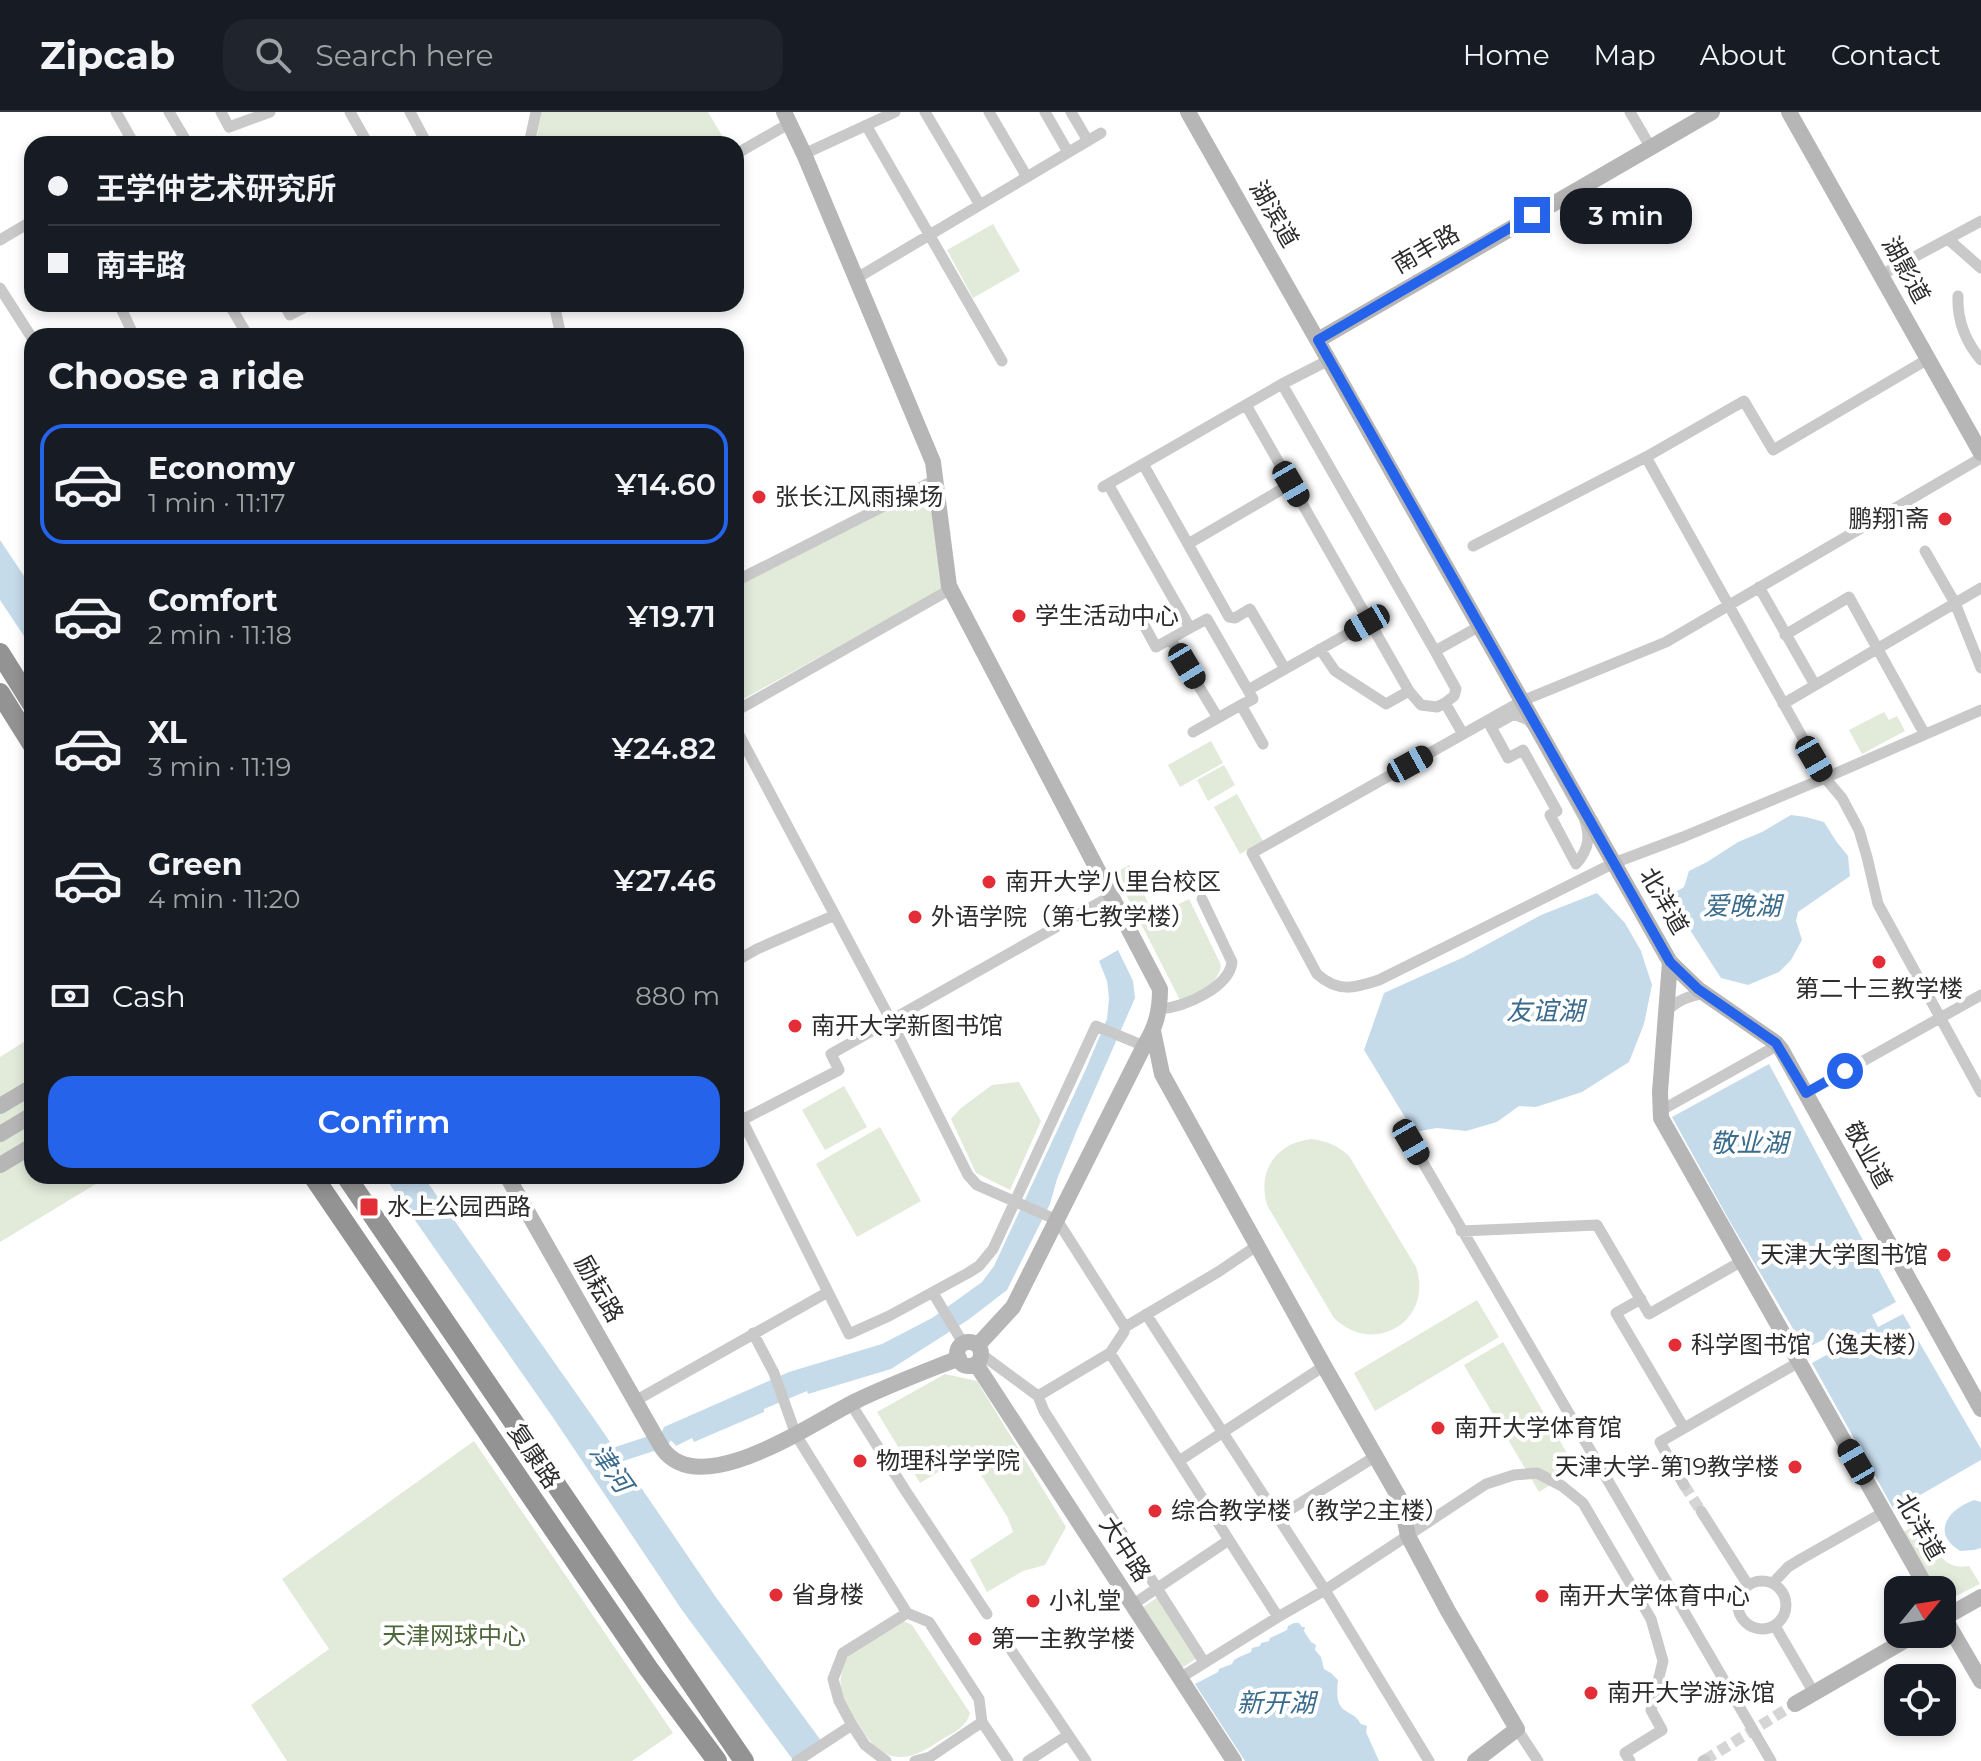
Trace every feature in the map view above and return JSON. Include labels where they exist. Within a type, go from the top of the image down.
[{"type":"highway","points":[[0,653],[24,691]]},
{"type":"highway","points":[[0,693],[24,731]]},
{"type":"highway","name":"复康路","points":[[318,1184],[648,1668],[717,1761]]},
{"type":"highway","name":"复康路","points":[[351,1184],[744,1761]]},
{"type":"street","points":[[116,112],[130,136]]},
{"type":"street","points":[[169,112],[183,136]]},
{"type":"street","points":[[221,112],[229,127],[270,112]]},
{"type":"street","points":[[350,112],[364,136]]},
{"type":"street","points":[[410,112],[423,136]]},
{"type":"street","points":[[531,136],[536,112]]},
{"type":"street","points":[[804,154],[895,112]]},
{"type":"street","points":[[925,112],[980,205]]},
{"type":"street","points":[[989,112],[1027,177]]},
{"type":"street","points":[[1045,112],[1068,152]]},
{"type":"street","points":[[1071,112],[1088,141]]},
{"type":"street","name":"湖滨道","points":[[1188,112],[1318,340]]},
{"type":"street","points":[[1630,112],[1649,146]]},
{"type":"street","name":"南丰路","points":[[1649,146],[1702,112]]},
{"type":"street","name":"南丰路","points":[[1318,340],[1576,186],[1712,112]]},
{"type":"street","name":"湖影道","points":[[1789,112],[1981,455]]},
{"type":"street","points":[[744,148],[787,117],[933,462],[951,589],[1160,989],[1160,1009],[1149,1038],[1013,1307],[969,1349],[887,1386],[796,1435]]},
{"type":"street","points":[[866,125],[1002,361]]},
{"type":"street","points":[[857,278],[1101,133]]},
{"type":"street","points":[[1881,275],[1981,221]]},
{"type":"street","points":[[0,240],[24,226]]},
{"type":"street","points":[[1948,239],[1981,268]]},
{"type":"street","points":[[0,288],[26,328]]},
{"type":"street","points":[[1958,296],[1957,308],[1963,331],[1981,360]]},
{"type":"street","name":"北洋道","points":[[1318,340],[1670,962],[1660,1092],[1661,1118],[1920,1576]]},
{"type":"street","points":[[1473,546],[1646,457],[1744,401],[1773,450],[1928,359]]},
{"type":"street","points":[[1190,628],[1105,486],[1329,360]]},
{"type":"street","points":[[1246,405],[1409,691],[1421,705],[1437,707],[1445,703],[1454,696],[1456,689],[1282,384]]},
{"type":"street","points":[[1981,455],[1666,642],[1522,701],[1252,853],[1317,974],[1340,988],[1349,988],[1379,980],[1614,863],[1825,778],[1981,710]]},
{"type":"street","points":[[1646,457],[1825,778],[1842,798],[1859,830],[1878,904],[1981,1092]]},
{"type":"street","points":[[1143,464],[1229,617],[1235,618],[1250,609],[1285,669]]},
{"type":"street","points":[[744,577],[937,479]]},
{"type":"street","points":[[1188,544],[1291,484]]},
{"type":"street","points":[[1925,551],[1955,603],[1981,668]]},
{"type":"street","points":[[1759,587],[1815,685]]},
{"type":"street","points":[[1783,704],[1981,588]]},
{"type":"street","points":[[744,706],[951,589]]},
{"type":"street","points":[[1785,635],[1849,597],[1924,733]]},
{"type":"street","points":[[1144,625],[1156,647],[1225,609]]},
{"type":"street","points":[[1193,732],[1253,699],[1207,619]]},
{"type":"street","points":[[1248,690],[1367,623]]},
{"type":"street","points":[[1435,651],[1480,626]]},
{"type":"street","points":[[1171,640],[1218,718]]},
{"type":"street","points":[[1320,649],[1335,671],[1386,704],[1409,691]]},
{"type":"street","points":[[1445,703],[1463,734]]},
{"type":"street","points":[[1241,705],[1263,744]]},
{"type":"street","points":[[1514,714],[1528,720],[1588,828],[1584,855],[1576,864],[1550,815],[1557,811],[1523,750],[1508,758],[1491,727],[1514,714]]},
{"type":"street","points":[[744,744],[891,1021],[968,1175],[977,1185],[1057,1220],[1125,1327]]},
{"type":"street","points":[[744,1119],[839,1070],[831,1054],[1111,896]]},
{"type":"street","points":[[1160,1009],[1198,997],[1214,988],[1230,972],[1232,962],[1202,899]]},
{"type":"street","points":[[744,956],[835,915]]},
{"type":"street","name":"敬业道","points":[[1670,962],[1689,981],[1778,1045],[1981,1409]]},
{"type":"street","points":[[1666,1012],[1682,1000],[1706,994]]},
{"type":"street","points":[[1806,1093],[1981,995]]},
{"type":"street","points":[[744,1124],[849,1334],[933,1293],[979,1266],[993,1249],[1096,1026],[1149,1038]]},
{"type":"street","points":[[1149,1038],[1162,1074],[1401,1501],[1408,1536],[1448,1611],[1538,1761]]},
{"type":"street","points":[[1660,1111],[1778,1045]]},
{"type":"street","points":[[0,1106],[24,1092]]},
{"type":"street","points":[[0,1134],[24,1120]]},
{"type":"street","points":[[0,1146],[24,1132]]},
{"type":"street","points":[[1411,1142],[1771,1761]]},
{"type":"street","points":[[0,1165],[24,1151]]},
{"type":"street","name":"励耘路","points":[[512,1184],[666,1454],[677,1463],[698,1468],[715,1467],[734,1463],[796,1435]]},
{"type":"street","points":[[1461,1231],[1597,1225],[1649,1314],[1742,1261]]},
{"type":"street","points":[[1038,1396],[1110,1353],[1125,1327],[1258,1245]]},
{"type":"street","points":[[635,1401],[828,1292]]},
{"type":"street","points":[[933,1293],[969,1349],[1038,1396],[1044,1411],[1204,1662]]},
{"type":"street","points":[[1641,1299],[1616,1313],[1684,1428]]},
{"type":"street","points":[[1146,1314],[1325,1590],[1429,1761]]},
{"type":"street","points":[[753,1333],[774,1373],[796,1435],[907,1613],[929,1622],[979,1699],[982,1722],[1008,1761]]},
{"type":"street","name":"大中路","points":[[969,1349],[1234,1761]]},
{"type":"street","points":[[1110,1353],[1278,1617]]},
{"type":"street","points":[[1684,1485],[1660,1442],[1799,1362]]},
{"type":"street","points":[[1179,1461],[1324,1366]]},
{"type":"street","points":[[851,1404],[987,1614]]},
{"type":"street","points":[[1278,1517],[1376,1456]]},
{"type":"street","points":[[1180,1678],[1325,1590],[1486,1484],[1514,1475],[1537,1473],[1562,1486],[1583,1503],[1651,1619],[1663,1661],[1651,1710],[1662,1730],[1625,1753],[1630,1761]]},
{"type":"street","points":[[1701,1511],[1748,1585]]},
{"type":"street","points":[[1773,1583],[1788,1567],[1884,1512]]},
{"type":"street","points":[[1132,1605],[1229,1540]]},
{"type":"street","points":[[1755,1581],[1773,1583],[1783,1593],[1785,1613],[1775,1626],[1754,1628],[1742,1619],[1739,1597],[1755,1581]]},
{"type":"street","points":[[1956,1610],[1981,1597]]},
{"type":"street","points":[[886,1761],[865,1745],[852,1725],[839,1701],[833,1679],[843,1653],[907,1613]]},
{"type":"street","points":[[1775,1626],[1814,1693]]},
{"type":"street","points":[[1956,1639],[1981,1681]]},
{"type":"street","points":[[1007,1644],[1086,1761]]},
{"type":"street","points":[[1795,1704],[1892,1648]]},
{"type":"street","points":[[915,1761],[930,1757],[982,1722]]},
{"type":"street","points":[[797,1761],[852,1725]]},
{"type":"street","points":[[1475,1761],[1517,1729]]},
{"type":"street","points":[[1028,1761],[1068,1735]]},
{"type":"green space","points":[[541,112],[708,112],[722,136],[537,136]]},
{"type":"green space","points":[[993,224],[1020,271],[973,298],[947,250]]},
{"type":"green space","points":[[932,486],[946,587],[744,699],[744,580]]},
{"type":"green space","points":[[1884,712],[1889,720],[1897,716],[1905,731],[1862,754],[1849,730]]},
{"type":"green space","points":[[1211,741],[1223,763],[1180,787],[1168,765]]},
{"type":"green space","points":[[1224,765],[1235,785],[1208,801],[1197,780]]},
{"type":"green space","points":[[1237,794],[1263,841],[1240,854],[1214,807]]},
{"type":"green space","points":[[1129,865],[1155,916],[1189,899],[1221,965],[1211,983],[1180,1000],[1115,873]]},
{"type":"green space","points":[[24,1042],[24,1184],[96,1184],[0,1242],[0,1057]]},
{"type":"green space","points":[[1019,1082],[1041,1121],[1010,1190],[976,1173],[951,1119],[992,1085]]},
{"type":"green space","points":[[844,1086],[867,1127],[825,1150],[802,1110]]},
{"type":"green space","points":[[880,1127],[921,1201],[857,1237],[816,1164]]},
{"type":"green space","points":[[1311,1139],[1332,1144],[1349,1156],[1416,1267],[1419,1286],[1416,1303],[1409,1317],[1397,1327],[1382,1333],[1366,1334],[1350,1329],[1334,1318],[1268,1207],[1265,1183],[1272,1162],[1287,1147]]},
{"type":"green space","points":[[1477,1300],[1499,1337],[1375,1411],[1354,1373]]},
{"type":"green space","points":[[1503,1342],[1576,1469],[1539,1492],[1464,1365]]},
{"type":"green space","points":[[945,1374],[977,1381],[1066,1527],[1045,1565],[1023,1571],[987,1592],[970,1560],[1013,1532],[1008,1518],[968,1454],[920,1483],[877,1412]]},
{"type":"green space","name":"天津网球中心","points":[[474,1441],[673,1733],[632,1761],[287,1761],[251,1705],[329,1649],[282,1579]]},
{"type":"green space","points":[[1921,1523],[1939,1554],[1952,1565],[1969,1566],[1980,1584],[1956,1596],[1956,1576],[1930,1576],[1903,1532]]},
{"type":"green space","points":[[1158,1597],[1197,1658],[1182,1668],[1143,1607]]},
{"type":"green space","points":[[901,1620],[912,1625],[970,1713],[963,1725],[952,1733],[929,1748],[905,1757],[884,1753],[867,1738],[845,1704],[840,1681],[850,1654]]},
{"type":"water","points":[[0,540],[24,576],[24,636],[0,600]]},
{"type":"water","name":"爱晚湖","points":[[1791,815],[1824,822],[1848,856],[1850,876],[1798,912],[1796,921],[1802,940],[1791,960],[1779,972],[1748,985],[1721,978],[1679,913],[1677,891],[1684,887],[1689,871]]},
{"type":"water","name":"友谊湖","points":[[1597,893],[1625,923],[1641,951],[1652,985],[1644,1024],[1629,1062],[1582,1092],[1536,1107],[1519,1106],[1497,1122],[1466,1131],[1437,1128],[1414,1132],[1364,1050],[1384,993],[1464,957],[1541,915]]},
{"type":"water","points":[[1118,950],[1133,981],[1135,998],[1077,1130],[1050,1204],[1007,1290],[968,1320],[891,1369],[808,1394],[807,1391],[694,1442],[692,1438],[676,1446],[666,1437],[662,1432],[664,1427],[789,1372],[882,1344],[932,1318],[982,1282],[994,1266],[1107,1019],[1107,981],[1099,961]]},
{"type":"water","name":"敬业湖","points":[[1769,1064],[1896,1302],[1872,1315],[1878,1327],[1903,1314],[1981,1449],[1981,1460],[1894,1510],[1812,1363],[1850,1342],[1844,1329],[1805,1349],[1672,1117]]},
{"type":"water","name":"津河","points":[[390,1184],[429,1184],[715,1596],[822,1742],[793,1760],[682,1610],[554,1419]]},
{"type":"water","points":[[1974,1500],[1981,1502],[1981,1548],[1960,1551],[1946,1536],[1946,1522],[1957,1509]]},
{"type":"water","name":"新开湖","points":[[1294,1623],[1305,1627],[1304,1631],[1316,1645],[1315,1650],[1321,1657],[1324,1669],[1338,1680],[1338,1697],[1342,1708],[1367,1726],[1366,1732],[1379,1761],[1245,1761],[1195,1684]]},
{"type":"waterway","name":"津河","points":[[604,1459],[662,1440]]},
{"type":"tunnel","points":[[1684,1485],[1701,1511]]},
{"type":"tunnel","points":[[1705,1760],[1795,1704]]},
{"type":"place","name":"张长江风雨操场","points":[[759,497]]},
{"type":"place","name":"鹏翔1斋","points":[[1945,519]]},
{"type":"place","name":"学生活动中心","points":[[1019,616]]},
{"type":"place","name":"南开大学八里台校区","points":[[989,882]]},
{"type":"place","name":"外语学院（第七教学楼）","points":[[915,917]]},
{"type":"place","name":"第二十三教学楼","points":[[1879,962]]},
{"type":"place","name":"南开大学新图书馆","points":[[795,1026]]},
{"type":"place","name":"水上公园西路","points":[[369,1207]]},
{"type":"place","name":"天津大学图书馆","points":[[1944,1255]]},
{"type":"place","name":"科学图书馆（逸夫楼）","points":[[1675,1345]]},
{"type":"place","name":"南开大学体育馆","points":[[1438,1428]]},
{"type":"place","name":"物理科学学院","points":[[860,1461]]},
{"type":"place","name":"天津大学-第19教学楼","points":[[1795,1467]]},
{"type":"place","name":"综合教学楼（教学2主楼）","points":[[1155,1511]]},
{"type":"place","name":"省身楼","points":[[776,1595]]},
{"type":"place","name":"南开大学体育中心","points":[[1542,1596]]},
{"type":"place","name":"小礼堂","points":[[1033,1601]]},
{"type":"place","name":"第一主教学楼","points":[[975,1639]]},
{"type":"place","name":"南开大学游泳馆","points":[[1591,1693]]},
{"type":"route","points":[[1532,215],[1318,340],[1670,962],[1698,989],[1776,1043],[1806,1093],[1845,1071]]}]
